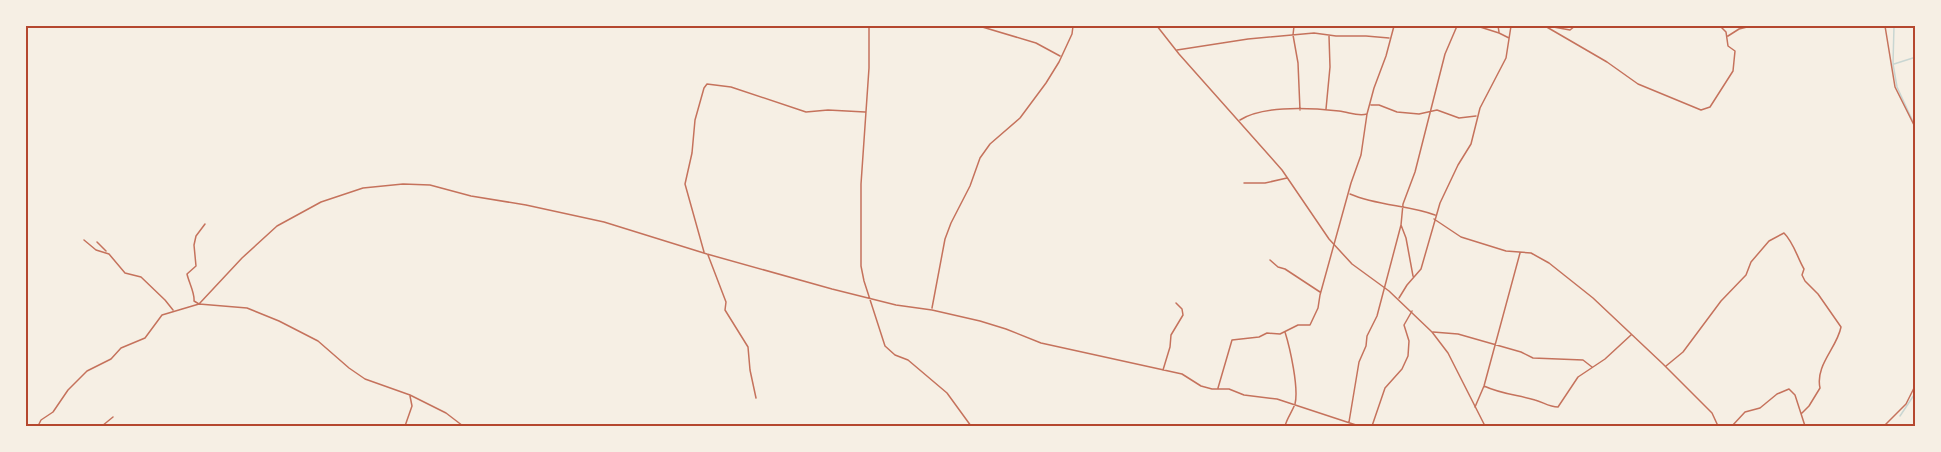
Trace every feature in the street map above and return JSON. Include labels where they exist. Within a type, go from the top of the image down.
[{"type":"street","points":[[868,26],[869,68],[861,184],[861,266],[869,299],[885,346],[895,356],[908,360],[947,393],[971,426]]},
{"type":"street","points":[[979,26],[1036,43],[1061,56]]},
{"type":"street","points":[[932,310],[945,240],[980,158],[990,144],[1023,113],[1053,72],[1072,34],[1073,26]]},
{"type":"street","points":[[1157,26],[1288,178],[1322,229],[1352,264],[1399,299],[1432,332],[1448,353],[1485,426]]},
{"type":"street","points":[[1294,26],[1300,110]]},
{"type":"street","points":[[1218,389],[1223,378],[1231,340],[1285,332],[1298,325],[1309,326],[1318,310],[1362,150],[1367,114],[1394,26]]},
{"type":"street","points":[[1349,423],[1358,367],[1366,346],[1367,336],[1377,316],[1401,225],[1402,208],[1415,172],[1445,54],[1458,26]]},
{"type":"street","points":[[1477,26],[1510,39]]},
{"type":"street","points":[[1498,26],[1499,33]]},
{"type":"street","points":[[1399,299],[1420,269],[1435,215],[1449,182],[1473,139],[1478,116],[1504,63],[1511,26]]},
{"type":"street","points":[[1545,26],[1570,30],[1575,26]]},
{"type":"street","points":[[1545,26],[1593,53],[1638,84],[1701,110],[1710,107],[1733,71],[1735,51],[1728,46],[1728,36],[1720,26]]},
{"type":"street","points":[[1728,36],[1739,29],[1751,26]]},
{"type":"street","points":[[1885,26],[1895,87],[1916,129]]},
{"type":"street","points":[[1176,50],[1248,39],[1314,33],[1391,38]]},
{"type":"street","points":[[1326,110],[1330,67],[1329,35]]},
{"type":"street","points":[[756,398],[748,347],[725,310],[726,302],[706,254],[685,184],[692,153],[695,120],[704,88],[707,84],[731,87],[806,112],[828,110],[866,112]]},
{"type":"street","points":[[1370,105],[1379,105],[1397,112],[1423,115],[1440,111],[1459,118],[1478,116]]},
{"type":"street","points":[[1239,121],[1259,112],[1326,110],[1367,114]]},
{"type":"street","points":[[1244,183],[1265,183],[1288,178]]},
{"type":"street","points":[[199,304],[242,258],[277,226],[321,202],[363,188],[403,184],[430,185],[471,196],[604,222],[706,254],[869,299],[932,310],[1006,328],[1041,343],[1186,375],[1199,385],[1229,389],[1244,395],[1277,399],[1359,426]]},
{"type":"street","points":[[1349,195],[1402,208],[1419,209],[1435,215]]},
{"type":"street","points":[[1434,219],[1461,237],[1494,248],[1534,254],[1554,267],[1599,303],[1666,366],[1712,413],[1718,426]]},
{"type":"street","points":[[199,304],[194,301],[195,297],[190,289],[187,274],[196,266],[194,245],[196,236],[206,224]]},
{"type":"street","points":[[1401,225],[1414,277]]},
{"type":"street","points":[[1666,366],[1683,352],[1731,288],[1746,275],[1750,262],[1769,240],[1784,233],[1795,249],[1796,256],[1804,269],[1802,275],[1805,281],[1818,294],[1841,327],[1821,370],[1818,380],[1820,388],[1802,413]]},
{"type":"street","points":[[84,240],[96,250],[109,254]]},
{"type":"street","points":[[97,242],[125,273],[141,278],[173,310]]},
{"type":"street","points":[[1475,408],[1484,386],[1521,253]]},
{"type":"street","points":[[1270,260],[1321,293]]},
{"type":"street","points":[[1163,371],[1171,335],[1183,315],[1182,309],[1176,303]]},
{"type":"street","points":[[38,426],[41,420],[57,408],[66,392],[87,371],[111,359],[121,348],[145,338],[162,315],[199,304],[247,308],[279,321],[318,341],[365,380],[410,395],[446,413],[463,426]]},
{"type":"street","points":[[1372,426],[1385,388],[1402,369],[1408,356],[1409,341],[1404,325],[1412,311]]},
{"type":"street","points":[[1285,332],[1293,362],[1295,405],[1285,426]]},
{"type":"street","points":[[1432,332],[1450,333],[1537,358],[1583,360],[1592,368]]},
{"type":"street","points":[[1484,386],[1496,392],[1534,399],[1552,407],[1558,407],[1576,379],[1631,335]]},
{"type":"street","points":[[1884,426],[1906,404],[1916,384]]},
{"type":"street","points":[[1732,426],[1745,412],[1764,406],[1786,389],[1793,391],[1805,426]]},
{"type":"street","points":[[405,426],[412,406],[410,395]]},
{"type":"street","points":[[102,426],[113,417]]},
{"type":"waterway","points":[[1894,26],[1893,64],[1897,87],[1915,126]]},
{"type":"waterway","points":[[1894,64],[1916,57]]},
{"type":"waterway","points":[[1900,416],[1916,392]]}]
